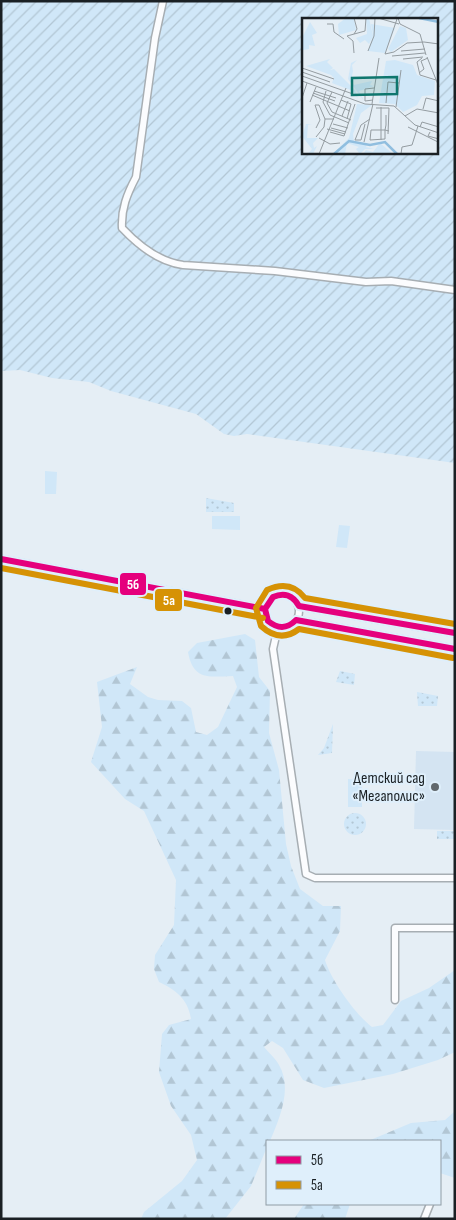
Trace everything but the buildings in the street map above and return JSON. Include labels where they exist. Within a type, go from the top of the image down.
[{"type":"street","points":[[163,1],[155,38],[136,177],[126,197],[121,215],[122,228],[133,240],[169,263],[274,271],[366,282],[391,281],[455,290]]},
{"type":"street","points":[[1,559],[265,609]]},
{"type":"street","points":[[298,606],[296,620],[288,627],[278,627],[268,620],[265,609],[272,597],[281,594],[290,596],[298,606],[455,633]]},
{"type":"street","points":[[296,620],[455,649]]},
{"type":"street","points":[[278,627],[273,649],[306,874],[314,878],[455,878]]},
{"type":"street","points":[[395,1000],[395,928],[455,928]]},
{"type":"street","points":[[424,1219],[430,1205]]},
{"type":"shaded area","name":"Детский сад «Мегаполис»","points":[[416,751],[455,752],[455,830],[414,829]]},
{"type":"green space","points":[[1,1],[455,1],[455,463],[247,434],[234,436],[224,434],[196,414],[111,391],[89,382],[52,378],[20,370],[1,371]]},
{"type":"green space","points":[[45,471],[57,472],[56,494],[45,494]]},
{"type":"green space","points":[[206,498],[234,503],[234,512],[206,512]]},
{"type":"green space","points":[[212,516],[240,516],[240,530],[212,529]]},
{"type":"green space","points":[[339,525],[350,526],[347,548],[336,547]]},
{"type":"green space","points":[[245,634],[255,640],[259,677],[270,691],[269,733],[279,770],[286,844],[291,866],[300,889],[323,906],[341,906],[340,931],[325,960],[338,987],[351,1005],[372,1027],[383,1025],[401,1001],[429,988],[455,970],[455,1052],[438,1060],[393,1074],[324,1088],[303,1080],[283,1048],[272,1041],[264,1047],[279,1065],[283,1074],[285,1094],[277,1123],[270,1140],[266,1140],[266,1149],[251,1186],[225,1219],[141,1219],[144,1212],[182,1181],[197,1160],[191,1135],[171,1106],[159,1072],[162,1034],[169,1025],[191,1019],[184,1001],[171,988],[159,982],[154,969],[155,955],[174,925],[176,880],[144,811],[125,799],[91,762],[102,727],[97,682],[137,667],[130,684],[148,697],[158,700],[182,701],[191,708],[196,732],[207,735],[218,727],[237,687],[233,676],[216,677],[203,675],[194,668],[188,652],[197,643]]},
{"type":"green space","points":[[340,671],[355,674],[354,685],[336,682]]},
{"type":"green space","points":[[417,692],[438,696],[437,706],[418,706]]},
{"type":"green space","points":[[333,724],[332,753],[318,755],[324,748]]},
{"type":"green space","points":[[348,779],[362,780],[362,807],[348,807]]},
{"type":"green space","points":[[355,813],[363,816],[366,824],[363,832],[355,835],[347,832],[344,824],[347,816]]},
{"type":"green space","points":[[437,831],[455,831],[455,839],[437,839]]},
{"type":"green space","points":[[455,1111],[455,1178],[441,1173],[441,1140],[370,1140],[411,1123],[445,1120]]},
{"type":"green space","points":[[303,1205],[350,1205],[345,1219],[294,1219]]},
{"type":"transit line","name":"5б","points":[[1,559],[265,609]]},
{"type":"transit line","name":"5а","points":[[1,568],[263,618]]},
{"type":"transit line","name":"5а","points":[[453,658],[299,629],[284,635],[270,633],[261,626],[256,608],[267,590],[278,586],[288,586],[297,590],[305,598],[455,624]]},
{"type":"transit line","name":"5б","points":[[455,633],[299,606],[294,599],[284,595],[273,597],[265,609],[268,621],[279,627],[289,625],[296,620],[455,649]]},
{"type":"place","name":"Детский сад «Мегаполис»","points":[[435,787]]}]
